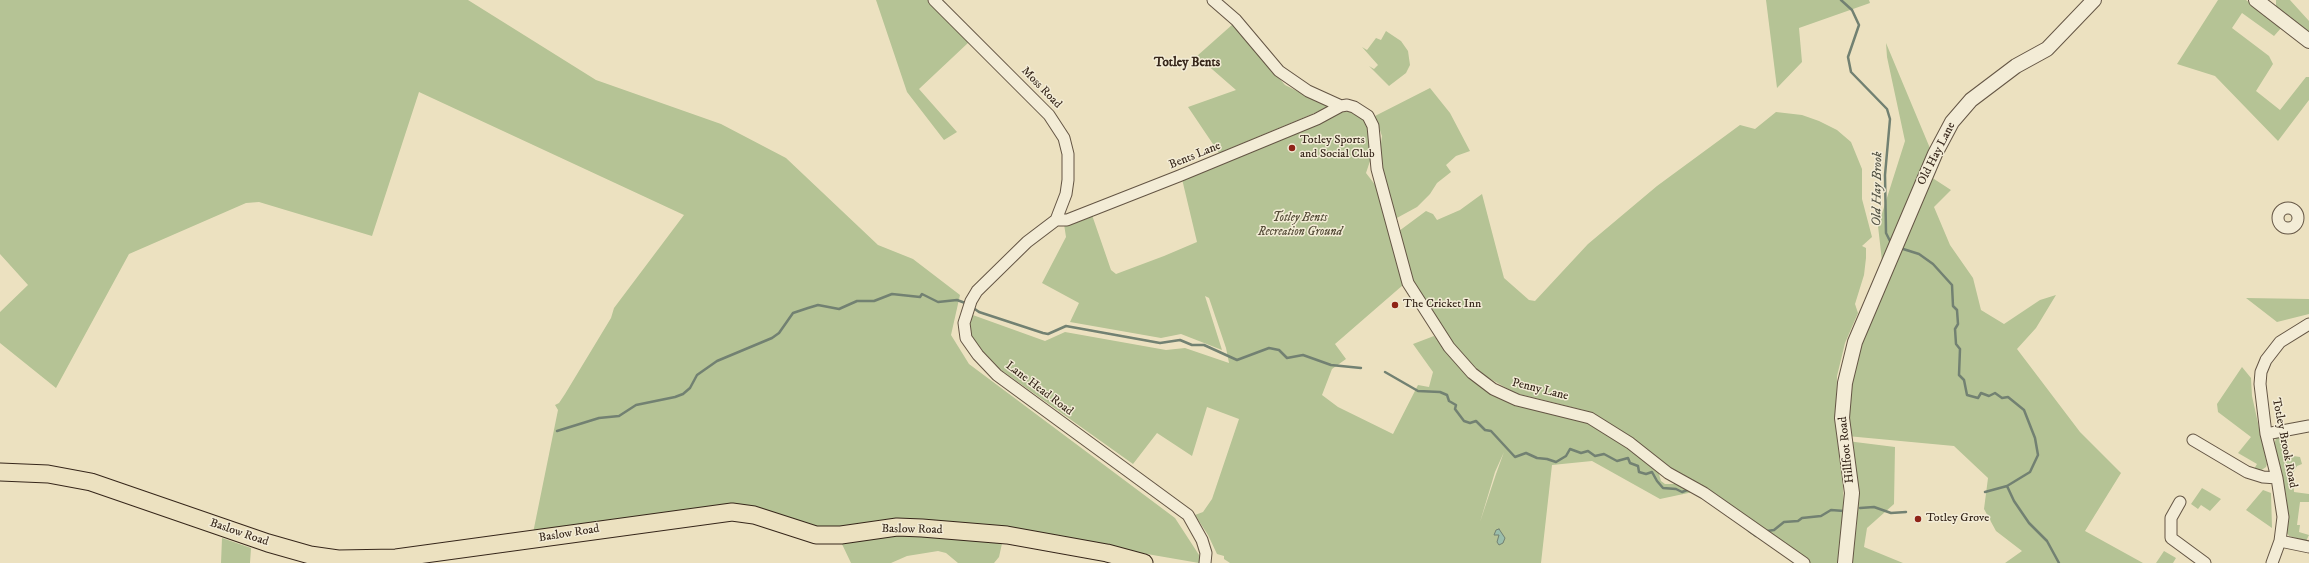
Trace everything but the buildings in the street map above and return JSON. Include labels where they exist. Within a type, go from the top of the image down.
[{"type":"main road","name":"Baslow Road","points":[[0,472],[48,474],[91,482],[268,543],[310,555],[338,559],[396,558],[732,512],[754,515],[816,535],[841,535],[897,527],[1007,535],[1107,553],[1144,563]]},
{"type":"street","name":"Moss Road","points":[[934,0],[1049,115],[1058,126],[1066,144],[1068,180],[1064,199],[1056,220]]},
{"type":"street","name":"Penny Lane","points":[[1213,0],[1236,20],[1266,57],[1290,81],[1308,92],[1340,106],[1347,105],[1363,111],[1371,121],[1375,131],[1377,169],[1408,283],[1449,347],[1472,373],[1493,389],[1517,400],[1590,418],[1630,443],[1668,473],[1704,493],[1804,563]]},
{"type":"street","name":"Old Hay Lane","points":[[1875,293],[1944,134],[1962,110],[1978,93],[2016,66],[2048,49],[2094,0]]},
{"type":"street","points":[[2264,3],[2309,41]]},
{"type":"street","name":"Bents Lane","points":[[1056,220],[1067,220],[1180,176],[1317,119],[1340,106]]},
{"type":"street","name":"Lane Head Road","points":[[1056,220],[1027,242],[977,291],[970,305],[964,323],[965,335],[968,342],[986,364],[1012,386],[1182,509],[1193,522],[1202,540],[1206,553],[1205,563]]},
{"type":"street","name":"Hillfoot Road","points":[[1845,563],[1852,493],[1842,418],[1845,383],[1855,342],[1875,293]]},
{"type":"street","name":"Totley Brook Road","points":[[2272,563],[2280,541],[2284,517],[2277,478],[2266,434],[2260,384],[2261,372],[2266,360],[2280,342],[2309,324]]},
{"type":"street","points":[[2266,434],[2309,426]]},
{"type":"street","points":[[2193,440],[2247,472],[2263,477],[2277,478]]},
{"type":"street","points":[[2180,502],[2171,518],[2169,533],[2171,538],[2205,563]]},
{"type":"street","points":[[2280,541],[2309,547]]},
{"type":"green space","points":[[0,0],[468,0],[596,80],[721,124],[786,158],[878,245],[913,259],[960,295],[951,335],[969,364],[1175,518],[1201,558],[1199,563],[1020,532],[821,529],[766,513],[533,533],[558,410],[555,405],[559,403],[565,394],[611,318],[614,308],[684,215],[419,92],[372,236],[259,202],[246,203],[129,254],[56,388],[0,343],[0,312],[28,285],[0,254]]},
{"type":"green space","points":[[876,0],[928,0],[969,42],[919,89],[957,132],[944,140],[907,92]]},
{"type":"green space","points":[[1766,0],[1869,0],[1870,3],[1799,28],[1802,62],[1777,88]]},
{"type":"green space","points":[[2218,0],[2246,0],[2282,27],[2274,36],[2242,13],[2232,28],[2269,56],[2273,64],[2256,91],[2280,110],[2306,77],[2309,77],[2309,100],[2278,141],[2215,76],[2177,64]]},
{"type":"green space","points":[[2276,0],[2290,0],[2309,21],[2309,36],[2276,7]]},
{"type":"green space","points":[[1233,24],[1285,85],[1329,107],[1219,153],[1188,107],[1236,90],[1197,56]]},
{"type":"green space","points":[[1386,31],[1401,41],[1408,51],[1410,65],[1406,73],[1389,86],[1369,66],[1374,69],[1378,65],[1362,47],[1367,50],[1376,38],[1381,40]]},
{"type":"green space","points":[[1886,43],[1932,153],[1882,261],[1878,226],[1905,141],[1887,57]]},
{"type":"green space","points":[[1430,88],[1450,113],[1470,151],[1456,156],[1446,165],[1451,172],[1437,183],[1430,194],[1417,207],[1395,219],[1383,177],[1380,151],[1382,136],[1375,116]]},
{"type":"green space","name":"Totley Bents Recreation Ground","points":[[1341,111],[1354,112],[1364,120],[1368,127],[1371,158],[1366,173],[1376,186],[1403,285],[1335,344],[1346,359],[1332,369],[1322,395],[1338,407],[1393,434],[1418,385],[1429,387],[1433,372],[1413,344],[1434,336],[1474,381],[1581,418],[1602,429],[1658,471],[1661,481],[1665,484],[1679,484],[1693,492],[1660,499],[1592,461],[1552,465],[1541,563],[1230,563],[1224,559],[1224,556],[1217,554],[1208,535],[1195,515],[1203,512],[1212,499],[1239,419],[1207,407],[1192,456],[1157,433],[1133,464],[994,365],[972,339],[969,325],[970,314],[1045,341],[1065,332],[1166,350],[1185,348],[1229,363],[1226,348],[1209,298],[1205,296],[1222,350],[1181,334],[1161,338],[1070,322],[1079,303],[1042,283],[1066,237],[1064,224],[1092,215],[1111,270],[1116,274],[1197,242],[1182,179]],"holes":[[[1504,452],[1480,522],[1495,472]]]},
{"type":"green space","points":[[1776,112],[1802,115],[1819,121],[1837,130],[1851,142],[1862,169],[1862,199],[1872,237],[1862,246],[1866,248],[1866,258],[1864,275],[1855,304],[1858,313],[1845,343],[1837,376],[1836,430],[1843,486],[1844,511],[1839,563],[1810,563],[1716,494],[1670,467],[1627,434],[1583,410],[1515,393],[1487,377],[1466,360],[1423,302],[1411,275],[1399,231],[1426,211],[1433,214],[1437,220],[1460,210],[1482,194],[1504,278],[1529,300],[1535,301],[1588,244],[1657,186],[1740,125],[1755,129]]},
{"type":"green space","points":[[1931,177],[1951,190],[1934,207],[1950,245],[1973,278],[1981,310],[2004,324],[2040,300],[2056,295],[2036,328],[2017,349],[2080,432],[2121,473],[2085,531],[2143,563],[2005,563],[2022,551],[1996,531],[1984,509],[1988,478],[1954,446],[1847,436],[1851,379],[1867,329]]},
{"type":"green space","points":[[2246,298],[2309,299],[2309,314],[2277,322]]},
{"type":"green space","points":[[2242,367],[2251,378],[2252,396],[2267,464],[2266,467],[2260,471],[2254,469],[2257,464],[2238,453],[2251,437],[2218,412],[2217,404]]},
{"type":"green space","points":[[2288,435],[2287,455],[2300,457],[2302,464],[2297,466],[2293,473],[2294,492],[2309,494],[2309,502],[2300,502],[2297,525],[2300,525],[2299,532],[2309,535],[2306,541],[2289,536],[2287,533],[2288,518],[2286,494],[2274,445],[2276,438]]},
{"type":"green space","points":[[1847,441],[1895,447],[1894,504],[1867,528],[1864,547],[1903,563],[1850,563],[1857,523]]},
{"type":"green space","points":[[2202,488],[2221,499],[2210,511],[2201,505],[2198,509],[2191,504]]},
{"type":"green space","points":[[2263,490],[2271,493],[2272,528],[2246,510]]},
{"type":"green space","points":[[896,534],[1003,539],[999,557],[994,563],[958,563],[946,553],[938,551],[907,556],[891,563],[851,563],[841,542]]},
{"type":"green space","points":[[222,538],[251,548],[250,563],[221,563]]},
{"type":"green space","points":[[2164,551],[2176,558],[2173,563],[2156,563]]},
{"type":"shaded area","points":[[1499,529],[1505,538],[1503,543],[1499,545],[1497,542],[1499,535],[1494,535],[1496,530]]},
{"type":"waterway","name":"Old Hay Brook","points":[[1841,0],[1852,10],[1859,25],[1848,57],[1851,72],[1887,109],[1890,119],[1885,175],[1886,233],[1892,245]]},
{"type":"waterway","name":"Old Hay Brook","points":[[1900,248],[1919,254],[1933,264],[1952,285],[1953,306],[1957,310],[1958,324],[1955,329],[1956,344],[1960,349],[1959,375],[1964,380],[1967,395],[1978,398],[1981,393],[1989,396],[1995,393],[2002,398],[2008,397],[2024,410],[2035,438],[2038,455],[2030,472],[2007,486],[2014,501],[2029,523],[2047,541],[2059,563]]},
{"type":"waterway","points":[[557,431],[599,418],[619,416],[636,405],[683,394],[690,388],[697,375],[717,361],[772,338],[779,333],[793,313],[808,308],[818,305],[839,309],[857,301],[874,301],[892,294],[920,297],[922,294],[938,302],[957,300],[968,304]]},
{"type":"waterway","points":[[972,307],[979,312],[1048,334],[1066,326],[1160,343],[1180,340],[1192,345],[1204,345],[1237,360],[1269,348],[1279,350],[1287,358],[1303,355],[1331,365],[1361,368]]},
{"type":"waterway","points":[[1385,372],[1418,391],[1440,392],[1447,395],[1449,401],[1456,405],[1455,409],[1464,421],[1470,423],[1476,421],[1485,430],[1491,431],[1515,457],[1526,453],[1537,458],[1556,462],[1566,456],[1570,449],[1581,453],[1588,451],[1595,456],[1604,454],[1617,461],[1628,458],[1630,463],[1638,466],[1639,472],[1646,474],[1652,472],[1663,488],[1676,489],[1682,492],[1690,489]]},
{"type":"waterway","points":[[1985,492],[2007,486]]},
{"type":"waterway","points":[[1860,508],[1874,507],[1891,513],[1906,512]]},
{"type":"waterway","points":[[1767,531],[1774,530],[1784,522],[1798,521],[1802,518],[1821,516],[1831,510],[1844,511]]},
{"type":"waterway","points":[[1749,531],[1756,536]]},
{"type":"place","name":"Totley Sports and Social Club","points":[[1292,148]]},
{"type":"place","name":"The Cricket Inn","points":[[1395,305]]},
{"type":"place","name":"Totley Grove","points":[[1918,519]]},
{"type":"district","name":"Totley Bents","points":[[1187,63]]}]
